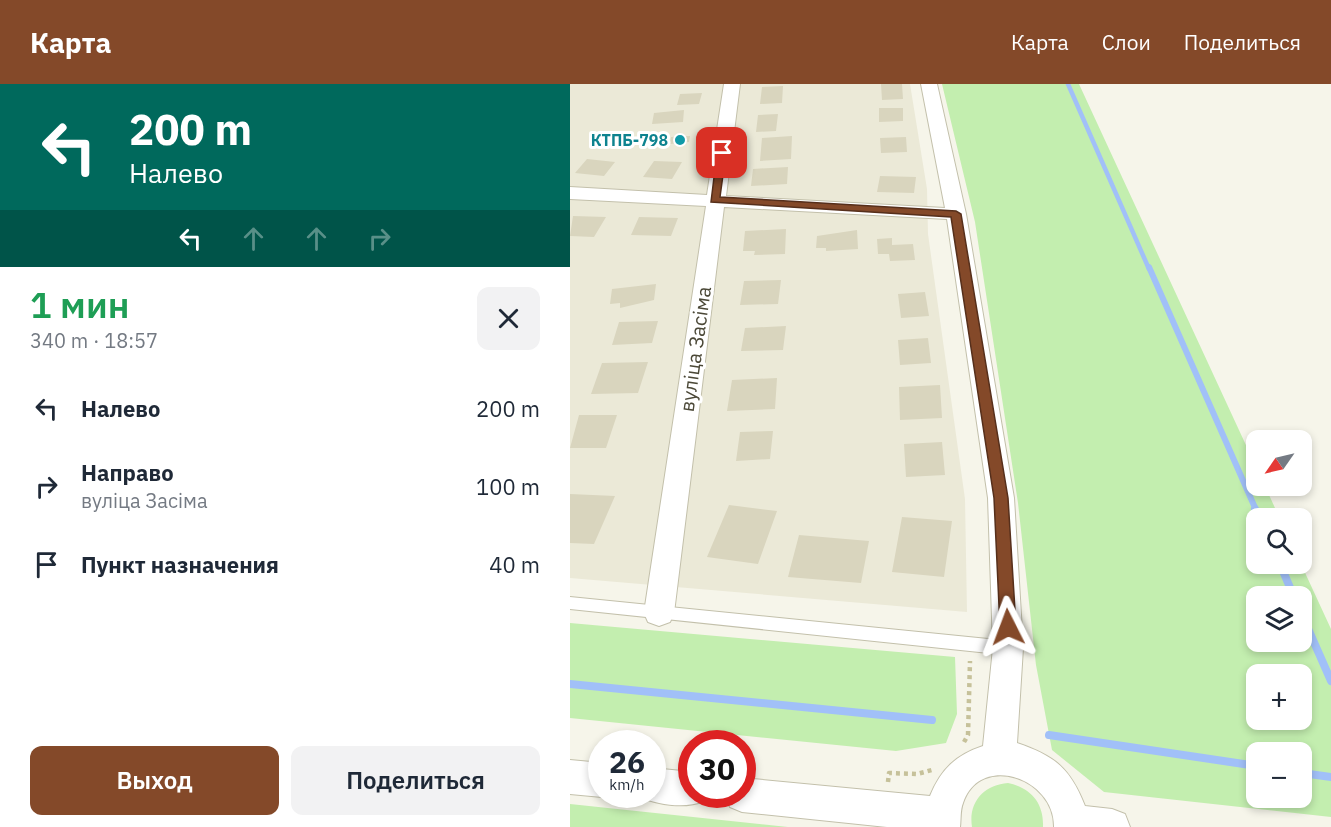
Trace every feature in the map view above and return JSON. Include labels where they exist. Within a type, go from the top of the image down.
[{"type":"street","name":"вуліца Засіма","points":[[659,613],[732,84]]},
{"type":"street","points":[[928,84],[956,214],[1001,498],[1008,648],[999,757]]},
{"type":"street","points":[[570,194],[956,214]]},
{"type":"street","points":[[756,796],[884,810],[942,821],[946,798],[954,783],[965,771],[979,762],[999,757],[1026,761],[1041,769],[1063,795],[1072,825],[1112,827]]},
{"type":"street","points":[[570,777],[588,779]]},
{"type":"lane","points":[[570,603],[1008,648]]},
{"type":"path","points":[[959,752],[968,735],[971,643]]},
{"type":"path","points":[[884,810],[890,773],[917,774],[942,766]]},
{"type":"shaded area","points":[[570,84],[910,84],[927,189],[928,234],[965,499],[967,612],[570,578]]},
{"type":"green space","points":[[942,84],[1079,84],[1246,445],[1246,496],[1270,496],[1275,508],[1246,508],[1246,574],[1306,574],[1311,586],[1246,586],[1246,652],[1312,652],[1312,588],[1331,629],[1331,817],[1249,808],[1312,808],[1312,742],[1246,742],[1246,808],[1104,792],[1052,750],[1036,665],[1018,503],[975,222]]},
{"type":"green space","points":[[570,623],[955,657],[957,714],[946,743],[896,751],[756,737],[756,730],[689,730],[570,718]]},
{"type":"green space","points":[[1008,783],[1023,789],[1034,798],[1041,811],[1043,827],[972,827],[973,810],[980,796],[992,787]]},
{"type":"green space","points":[[570,804],[588,806],[588,808],[608,808],[788,827],[570,827]]},
{"type":"building","points":[[881,84],[902,84],[903,99],[882,100]]},
{"type":"building","points":[[783,86],[782,103],[760,104],[762,87]]},
{"type":"building","points":[[702,93],[699,104],[677,105],[680,94]]},
{"type":"building","points":[[879,108],[903,108],[903,121],[879,122]]},
{"type":"building","points":[[684,110],[683,122],[652,124],[654,113]]},
{"type":"building","points":[[778,114],[776,131],[756,132],[758,115]]},
{"type":"building","name":"КТПБ-798","points":[[690,136],[689,142],[670,144],[671,137]]},
{"type":"building","points":[[792,136],[791,159],[760,161],[762,138]]},
{"type":"building","points":[[906,137],[907,152],[881,153],[880,138]]},
{"type":"building","points":[[587,159],[615,162],[604,176],[575,173]]},
{"type":"building","points":[[654,161],[682,162],[672,179],[643,177]]},
{"type":"building","points":[[788,167],[787,184],[751,186],[753,169]]},
{"type":"building","points":[[880,176],[916,177],[914,193],[877,192]]},
{"type":"building","points":[[573,216],[606,217],[594,237],[570,236]]},
{"type":"building","points":[[639,217],[678,218],[671,236],[631,235]]},
{"type":"building","points":[[786,229],[785,254],[754,255],[755,251],[743,251],[745,231]]},
{"type":"building","points":[[857,230],[858,249],[826,251],[826,248],[816,248],[817,236]]},
{"type":"building","points":[[892,238],[892,245],[913,244],[915,260],[890,261],[889,254],[878,254],[877,239]]},
{"type":"building","points":[[781,280],[778,304],[740,305],[744,281]]},
{"type":"building","points":[[656,284],[654,300],[620,308],[620,303],[610,304],[612,289]]},
{"type":"building","points":[[925,292],[929,316],[901,318],[898,294]]},
{"type":"building","points":[[658,321],[652,343],[612,345],[619,322]]},
{"type":"building","points":[[786,326],[783,350],[741,351],[745,328]]},
{"type":"building","points":[[928,338],[931,363],[900,365],[898,340]]},
{"type":"building","points":[[648,362],[638,393],[591,394],[602,363]]},
{"type":"building","points":[[777,378],[775,409],[727,411],[732,380]]},
{"type":"building","points":[[940,385],[942,418],[900,420],[899,387]]},
{"type":"building","points":[[579,415],[617,415],[606,448],[570,448]]},
{"type":"building","points":[[773,431],[770,459],[736,461],[740,432]]},
{"type":"building","points":[[942,442],[945,475],[906,477],[904,444]]},
{"type":"building","points":[[570,494],[615,496],[594,544],[570,543]]},
{"type":"building","points":[[729,505],[777,511],[758,564],[707,557]]},
{"type":"building","points":[[902,517],[952,521],[944,577],[892,572]]},
{"type":"building","points":[[799,535],[869,541],[861,583],[788,577]]},
{"type":"waterway","points":[[1068,84],[1149,269]]},
{"type":"waterway","points":[[1149,267],[1255,508]]},
{"type":"waterway","points":[[1284,574],[1289,586]]},
{"type":"waterway","points":[[1312,638],[1331,681]]},
{"type":"waterway","points":[[570,684],[932,720]]},
{"type":"waterway","points":[[1049,735],[1246,764]]},
{"type":"waterway","points":[[1312,774],[1331,777]]},
{"type":"place","name":"КТПБ-798","points":[[680,140]]},
{"type":"route","points":[[722,153],[715,200],[956,214],[1001,498],[1008,627]]}]
